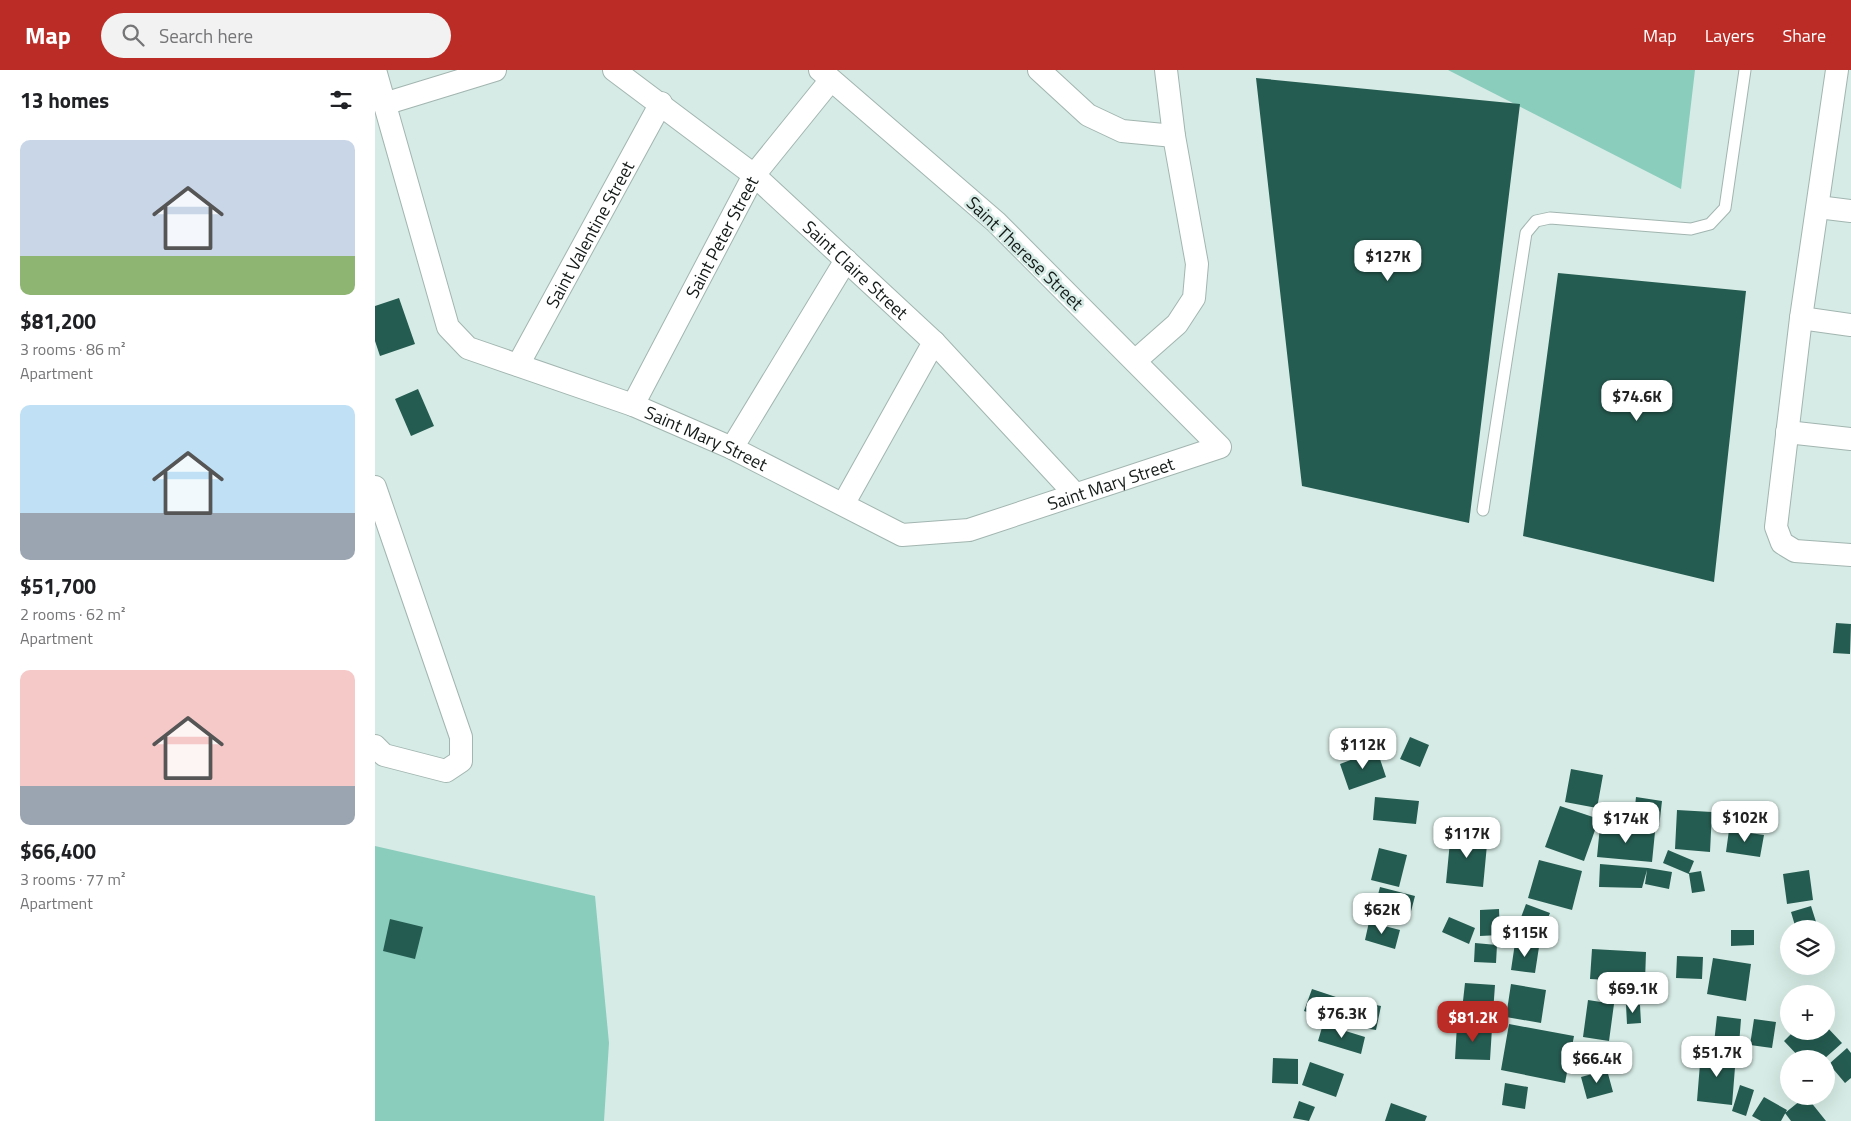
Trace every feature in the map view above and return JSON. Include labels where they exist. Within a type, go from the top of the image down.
[{"type":"street","name":"Saint Mary Street","points":[[375,70],[448,327],[468,348],[633,405],[732,448],[902,534],[969,530],[1220,447]]},
{"type":"street","points":[[384,104],[495,70]]},
{"type":"street","name":"Saint Claire Street","points":[[614,70],[661,103],[755,175],[934,342],[1075,494]]},
{"type":"street","points":[[1039,70],[1088,115],[1122,131],[1174,136]]},
{"type":"street","points":[[1135,361],[1177,324],[1194,298],[1197,264],[1174,136],[1166,70]]},
{"type":"street","points":[[1837,70],[1842,99],[1818,207],[1801,318],[1776,527],[1782,543],[1795,550],[1851,556]]},
{"type":"street","name":"Saint Peter Street","points":[[633,405],[755,175],[825,75]]},
{"type":"street","name":"Saint Therese Street","points":[[825,75],[997,222],[1220,447]]},
{"type":"street","name":"Saint Valentine Street","points":[[518,365],[661,103]]},
{"type":"street","points":[[1818,207],[1851,211]]},
{"type":"street","points":[[732,448],[846,260]]},
{"type":"street","points":[[1801,318],[1851,325]]},
{"type":"street","points":[[844,503],[934,342]]},
{"type":"street","points":[[1787,432],[1851,439]]},
{"type":"street","points":[[375,487],[461,737],[461,761],[447,771],[384,754],[375,746]]},
{"type":"lane","points":[[1483,510],[1526,233],[1536,221],[1550,218],[1691,229],[1710,224],[1725,208],[1745,70]]},
{"type":"green space","points":[[1448,70],[1695,70],[1681,189]]},
{"type":"green space","points":[[375,846],[595,896],[609,1043],[604,1121],[375,1121]]},
{"type":"building","points":[[1256,78],[1520,104],[1469,523],[1302,486]]},
{"type":"building","points":[[1558,273],[1746,291],[1714,582],[1523,536]]},
{"type":"building","points":[[399,298],[415,344],[380,356],[375,341],[375,306]]},
{"type":"building","points":[[418,389],[434,426],[411,436],[395,399]]},
{"type":"building","points":[[1836,623],[1851,624],[1850,654],[1833,653]]},
{"type":"building","points":[[1410,737],[1429,745],[1420,767],[1400,759]]},
{"type":"building","points":[[1377,750],[1386,777],[1349,790],[1340,764]]},
{"type":"building","points":[[1571,769],[1603,775],[1597,808],[1565,802]]},
{"type":"building","points":[[1375,797],[1419,801],[1416,824],[1373,820]]},
{"type":"building","points":[[1636,797],[1662,801],[1659,827],[1633,824]]},
{"type":"building","points":[[1560,806],[1599,819],[1584,861],[1545,847]]},
{"type":"building","points":[[1677,810],[1712,812],[1710,852],[1675,849]]},
{"type":"building","points":[[1600,826],[1655,832],[1652,862],[1597,857]]},
{"type":"building","points":[[1729,830],[1764,835],[1760,857],[1726,852]]},
{"type":"building","points":[[1451,831],[1488,834],[1483,887],[1446,883]]},
{"type":"building","points":[[1379,848],[1407,855],[1399,887],[1371,880]]},
{"type":"building","points":[[1668,850],[1694,861],[1689,873],[1701,871],[1705,891],[1692,893],[1689,874],[1663,863]]},
{"type":"building","points":[[1539,860],[1582,871],[1572,910],[1528,898]]},
{"type":"building","points":[[1600,864],[1672,872],[1669,889],[1645,884],[1647,870],[1642,888],[1599,887]]},
{"type":"building","points":[[1809,870],[1813,900],[1787,904],[1783,874]]},
{"type":"building","points":[[1380,887],[1415,896],[1409,919],[1374,910]]},
{"type":"building","points":[[1526,904],[1550,913],[1540,938],[1517,928]]},
{"type":"building","points":[[1811,906],[1815,920],[1793,920],[1791,912]]},
{"type":"building","points":[[1499,909],[1500,935],[1480,936],[1480,910]]},
{"type":"building","points":[[1449,917],[1475,928],[1469,944],[1442,932]]},
{"type":"building","points":[[390,919],[423,927],[415,959],[383,951]]},
{"type":"building","points":[[1369,922],[1400,930],[1395,949],[1365,940]]},
{"type":"building","points":[[1731,930],[1754,930],[1754,945],[1731,946]]},
{"type":"building","points":[[1475,943],[1497,945],[1496,963],[1474,962]]},
{"type":"building","points":[[1515,943],[1539,947],[1535,973],[1511,970]]},
{"type":"building","points":[[1592,949],[1646,952],[1645,982],[1590,979]]},
{"type":"building","points":[[1677,956],[1703,957],[1702,979],[1676,978]]},
{"type":"building","points":[[1713,958],[1751,964],[1746,1001],[1707,994]]},
{"type":"building","points":[[1465,983],[1495,985],[1493,1013],[1462,1010]]},
{"type":"building","points":[[1511,984],[1546,990],[1541,1023],[1506,1017]]},
{"type":"building","points":[[1312,989],[1345,1000],[1338,1022],[1304,1011]]},
{"type":"building","points":[[1588,1000],[1614,1004],[1609,1041],[1583,1037]]},
{"type":"building","points":[[1355,1001],[1381,1006],[1376,1030],[1351,1026]]},
{"type":"building","points":[[1626,1005],[1640,1005],[1641,1023],[1627,1024]]},
{"type":"building","points":[[1717,1016],[1741,1019],[1739,1045],[1714,1043]]},
{"type":"building","points":[[1754,1019],[1776,1022],[1772,1048],[1750,1045]]},
{"type":"building","points":[[1323,1024],[1365,1037],[1361,1054],[1318,1041]]},
{"type":"building","points":[[1509,1024],[1574,1036],[1565,1083],[1501,1070]]},
{"type":"building","points":[[1457,1025],[1492,1028],[1490,1060],[1455,1059]]},
{"type":"building","points":[[1835,1036],[1842,1043],[1834,1050],[1792,1050],[1784,1041],[1835,1040]]},
{"type":"building","points":[[1580,1043],[1609,1047],[1606,1065],[1577,1060]]},
{"type":"building","points":[[1847,1048],[1851,1053],[1851,1078],[1845,1083],[1835,1071],[1835,1059]]},
{"type":"building","points":[[1701,1051],[1736,1055],[1732,1105],[1697,1101]]},
{"type":"building","points":[[1273,1058],[1298,1059],[1298,1084],[1272,1083]]},
{"type":"building","points":[[1310,1062],[1344,1074],[1336,1097],[1302,1085]]},
{"type":"building","points":[[1607,1070],[1613,1092],[1587,1099],[1581,1077]]},
{"type":"building","points":[[1505,1083],[1528,1087],[1525,1109],[1502,1105]]},
{"type":"building","points":[[1740,1085],[1754,1090],[1746,1116],[1732,1111]]},
{"type":"building","points":[[1764,1097],[1787,1110],[1781,1121],[1761,1121],[1752,1116]]},
{"type":"building","points":[[1299,1101],[1315,1107],[1309,1121],[1293,1118]]},
{"type":"building","points":[[1391,1103],[1427,1116],[1425,1121],[1385,1121]]},
{"type":"building","points":[[1795,1105],[1813,1105],[1826,1121],[1791,1121],[1785,1113]]}]
